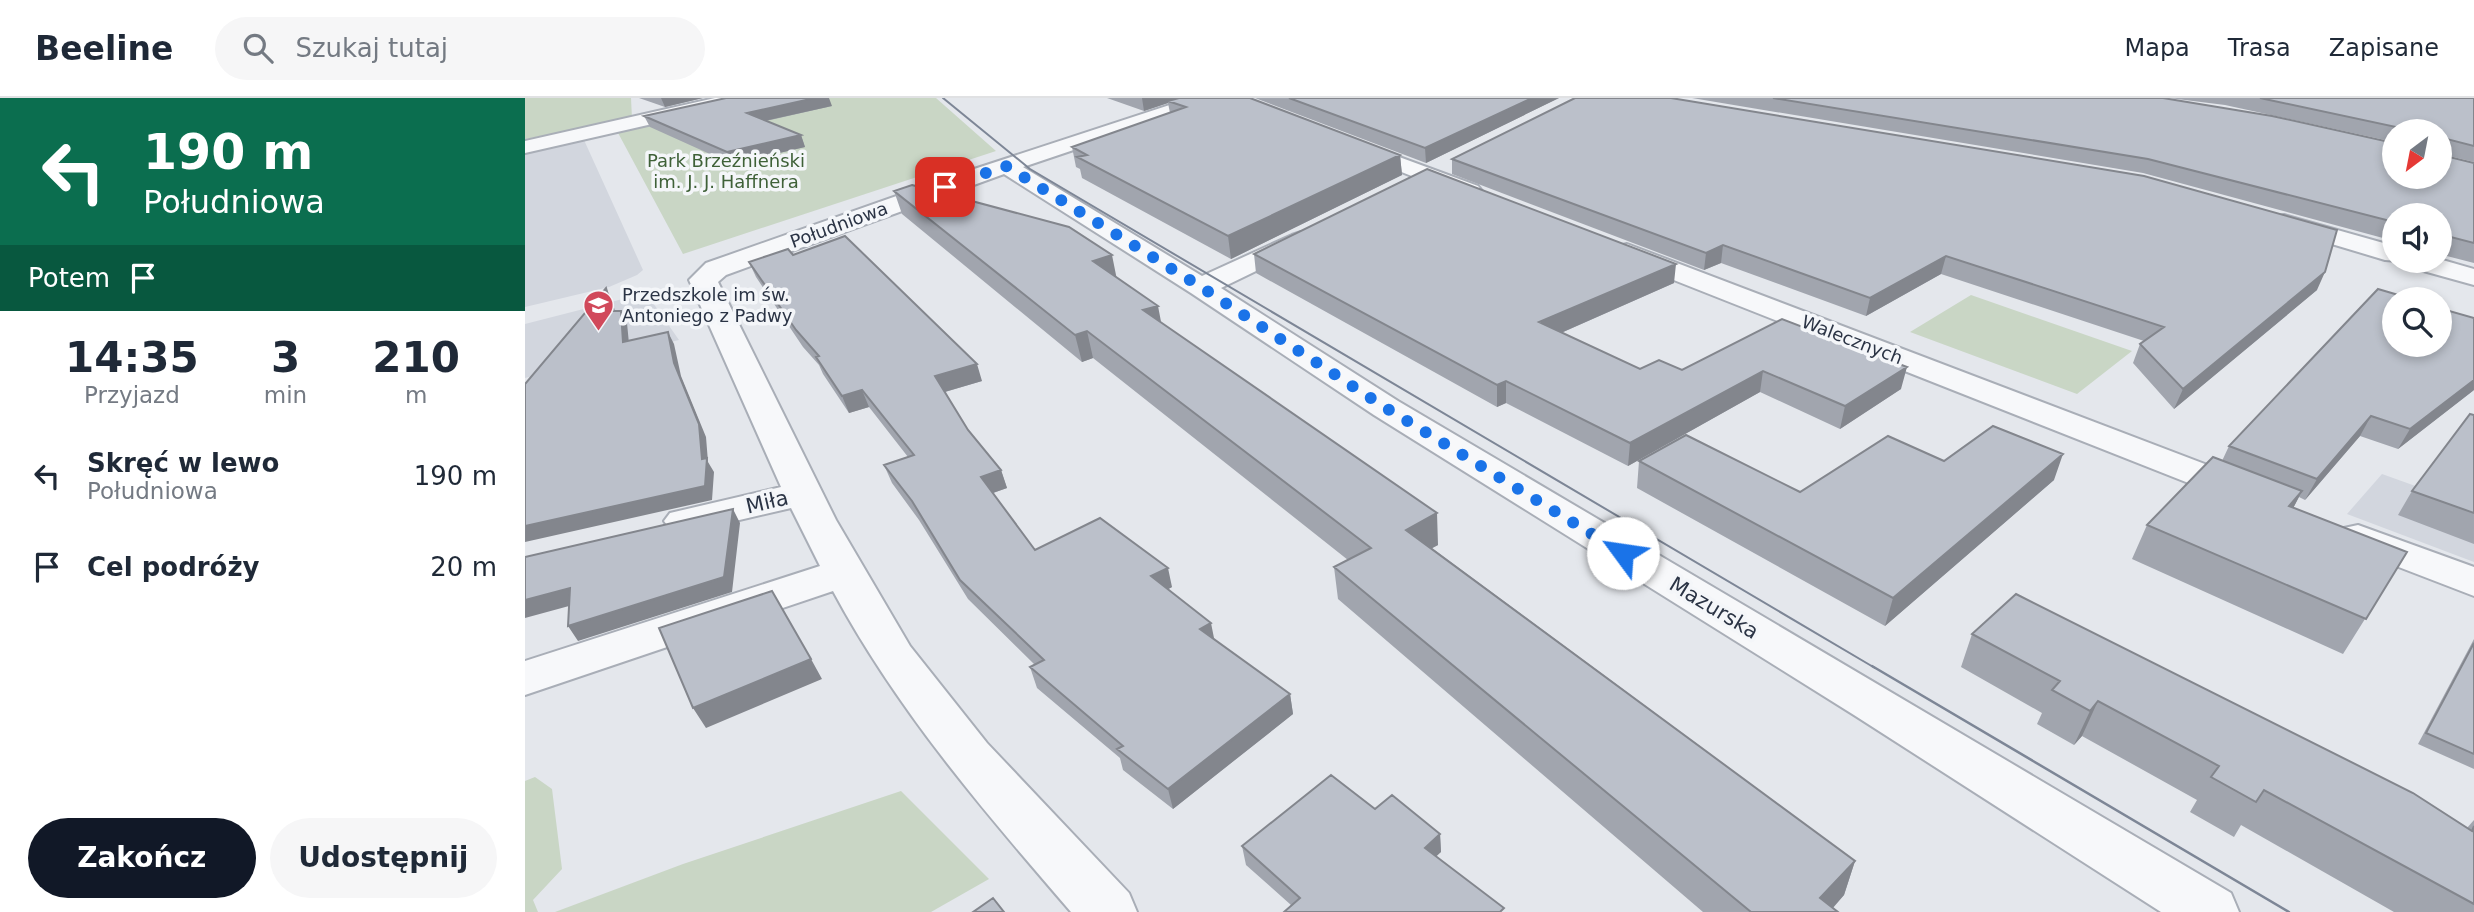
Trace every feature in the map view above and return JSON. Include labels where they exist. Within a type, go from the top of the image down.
[{"type":"street","points":[[643,119],[650,115],[724,98]]},
{"type":"street","points":[[525,145],[740,98]]},
{"type":"street","name":"Południowa","points":[[805,493],[703,280],[708,274],[988,172],[1226,99]]},
{"type":"street","points":[[1328,136],[1495,201]]},
{"type":"street","name":"Mazurska","points":[[988,172],[1201,287],[1454,450],[1871,702],[2210,912]]},
{"type":"street","points":[[2262,216],[2382,251]]},
{"type":"street","points":[[1201,287],[1321,230]]},
{"type":"street","name":"Walecznych","points":[[1606,244],[2277,505]]},
{"type":"street","points":[[2452,271],[2474,277]]},
{"type":"street","points":[[805,493],[843,573],[895,658],[959,746],[1108,912]]},
{"type":"street","name":"Miła","points":[[646,530],[805,493]]},
{"type":"street","points":[[2329,525],[2474,582]]},
{"type":"street","points":[[525,678],[843,573]]},
{"type":"shaded area","points":[[584,140],[643,270],[609,287],[525,307],[525,150]]},
{"type":"shaded area","name":"Przedszkole im św. Antoniego z Padwy","points":[[646,293],[679,340],[525,378],[525,324]]},
{"type":"shaded area","points":[[2382,474],[2474,507],[2474,562],[2347,514]]},
{"type":"green space","name":"Park Brzeźnieński im. J. J. Haffnera","points":[[525,98],[631,98],[632,119],[525,139]]},
{"type":"green space","name":"Park Brzeźnieński im. J. J. Haffnera","points":[[793,98],[936,98],[996,151],[683,254],[617,131]]},
{"type":"green space","points":[[1971,295],[2132,351],[2077,394],[1910,332]]},
{"type":"green space","points":[[535,777],[552,789],[562,869],[533,900],[538,912],[525,912],[525,781]]},
{"type":"green space","points":[[901,791],[989,879],[931,912],[555,912],[683,864]]},
{"type":"building","points":[[726,98],[815,98],[747,113],[801,135],[727,152],[644,116]]},
{"type":"building","points":[[1179,98],[1250,98],[1400,155],[1228,236],[1077,157],[1087,155],[1072,147],[1186,107],[1168,101]]},
{"type":"building","points":[[1289,98],[1532,98],[1425,148]]},
{"type":"building","points":[[1575,98],[1671,98],[2144,176],[2337,230],[2325,272],[2183,389],[2140,344],[2164,327],[1946,256],[1870,298],[1723,245],[1706,253],[1452,159]]},
{"type":"building","points":[[1773,98],[2163,98],[2272,116],[2382,140],[2382,189],[2452,189],[2452,158],[2474,163],[2474,243],[2452,237],[2452,203],[2382,203],[2382,219],[2148,159]]},
{"type":"building","points":[[2260,98],[2474,98],[2474,146],[2452,140],[2452,119],[2382,119],[2382,124]]},
{"type":"building","points":[[1427,169],[1676,264],[1539,322],[1640,369],[1659,360],[1682,370],[1782,319],[1907,367],[1845,406],[1763,371],[1630,443],[1506,381],[1497,385],[1254,254]]},
{"type":"building","points":[[912,185],[1069,227],[1112,255],[1093,261],[1158,306],[1143,310],[1437,513],[1406,530],[1855,861],[1820,898],[1838,912],[1751,912],[1334,567],[1371,548],[1087,331],[1075,335],[894,191]]},
{"type":"building","points":[[845,236],[977,364],[935,376],[968,430],[1001,470],[981,477],[1035,550],[1100,518],[1168,568],[1151,576],[1211,623],[1200,629],[1290,694],[1168,789],[1117,749],[1123,746],[1030,667],[1044,660],[960,580],[912,501],[884,465],[914,455],[862,390],[842,396],[816,357],[819,356],[796,330],[749,262],[788,249],[793,255]]},
{"type":"building","points":[[606,288],[612,311],[621,311],[623,342],[668,332],[674,363],[699,424],[702,459],[707,458],[705,486],[525,526],[525,384]]},
{"type":"building","points":[[2378,289],[2382,290],[2382,357],[2452,357],[2452,312],[2474,318],[2474,380],[2410,429],[2371,416],[2317,479],[2229,446]]},
{"type":"building","points":[[2470,414],[2474,415],[2474,513],[2412,491]]},
{"type":"building","points":[[1993,426],[2063,454],[1893,598],[1639,461],[1686,435],[1800,492],[1888,436],[1944,461]]},
{"type":"building","points":[[2213,457],[2302,491],[2289,506],[2407,552],[2366,619],[2147,525]]},
{"type":"building","points":[[733,509],[724,577],[568,626],[570,588],[525,600],[525,557]]},
{"type":"building","points":[[772,591],[811,659],[693,708],[659,628]]},
{"type":"building","points":[[2016,594],[2413,793],[2472,831],[2474,826],[2474,904],[2264,790],[2256,802],[2211,777],[2219,766],[2098,701],[2090,711],[2052,690],[2060,681],[1972,634]]},
{"type":"building","points":[[2474,643],[2474,754],[2426,733]]},
{"type":"building","points":[[1331,775],[1375,809],[1392,795],[1440,834],[1425,848],[1504,908],[1500,912],[1284,912],[1300,898],[1242,846]]},
{"type":"building","points":[[993,898],[1004,912],[973,912]]},
{"type":"tram line","points":[[943,98],[1030,169],[1875,668]]},
{"type":"tram line","points":[[1872,666],[2289,912]]},
{"type":"place","name":"Przedszkole im św. Antoniego z Padwy","points":[[599,332]]},
{"type":"route","points":[[945,187],[1006,166],[1201,287],[1386,408],[1623,553]]}]
